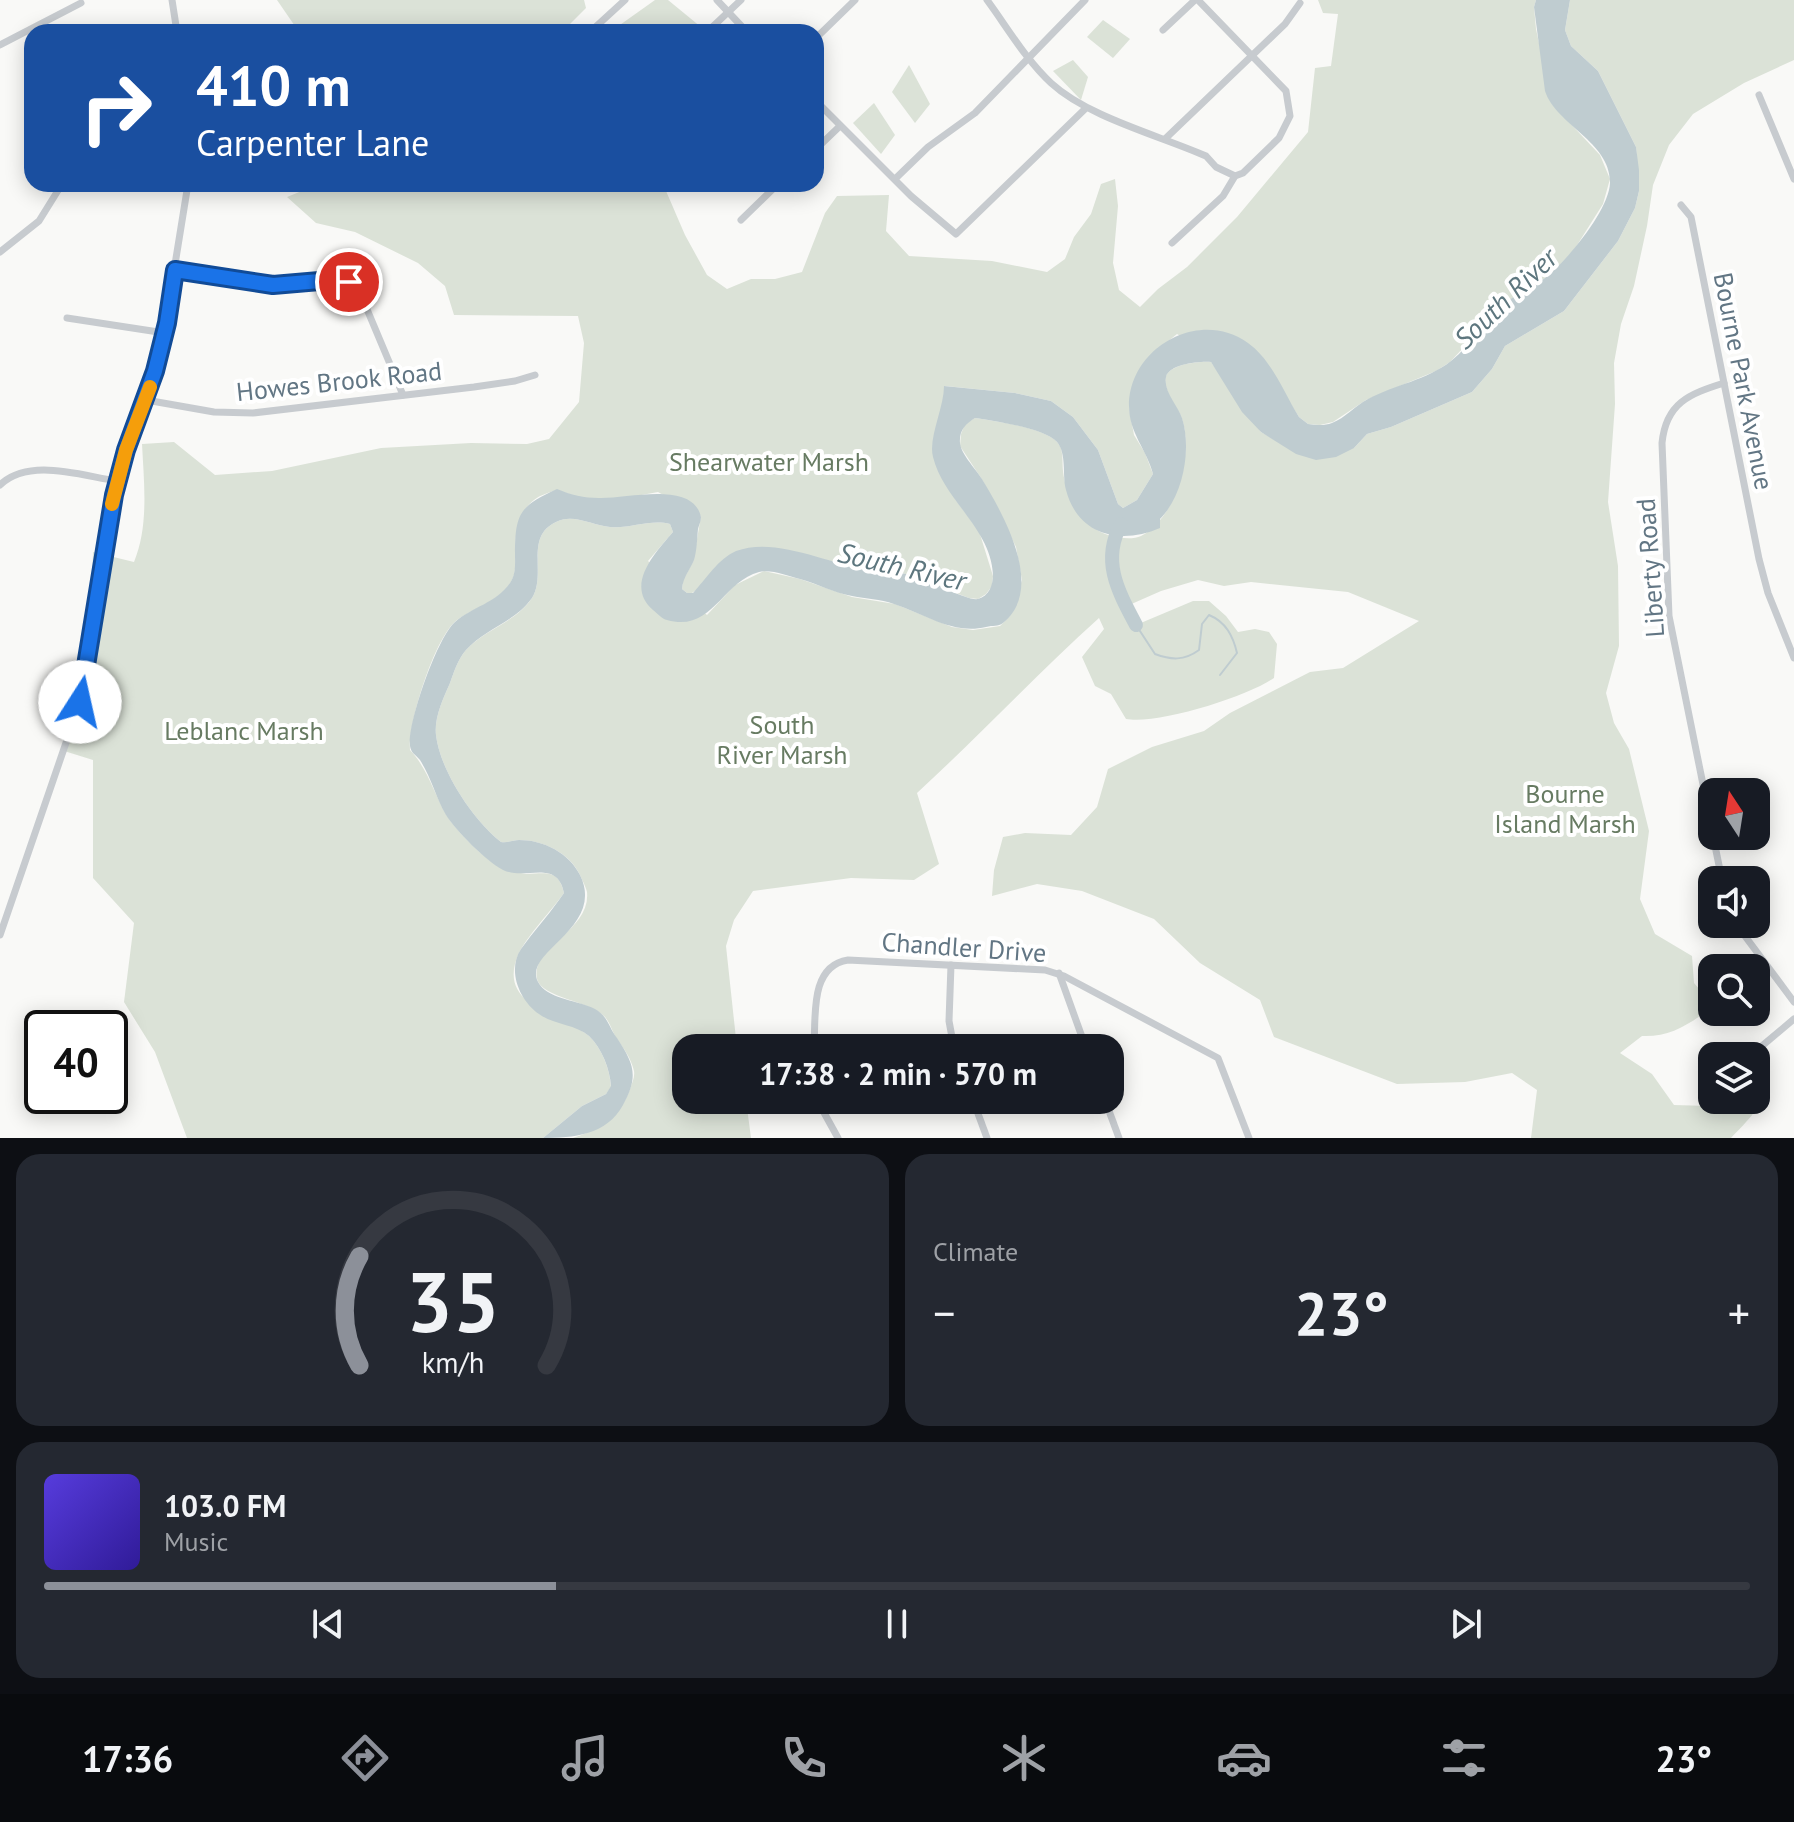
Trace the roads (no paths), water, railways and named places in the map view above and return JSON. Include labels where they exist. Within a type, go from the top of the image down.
[{"type":"street","points":[[172,0],[176,24]]},
{"type":"street","points":[[599,24],[625,0]]},
{"type":"street","points":[[717,0],[739,24]]},
{"type":"street","points":[[715,24],[741,0]]},
{"type":"street","points":[[824,30],[855,0]]},
{"type":"street","points":[[987,0],[1052,84],[1086,108],[1206,156],[1216,167],[1235,176]]},
{"type":"street","points":[[895,179],[928,147],[975,113],[1085,0]]},
{"type":"street","points":[[1163,30],[1196,0],[1286,91],[1290,116],[1279,138],[1243,173],[1235,176],[1223,196],[1172,243]]},
{"type":"street","points":[[43,24],[81,3]]},
{"type":"street","points":[[1166,138],[1285,24],[1300,3]]},
{"type":"street","points":[[0,45],[24,34]]},
{"type":"street","points":[[1759,95],[1794,179]]},
{"type":"street","points":[[824,109],[956,234],[1086,108]]},
{"type":"street","points":[[824,141],[840,126]]},
{"type":"street","points":[[0,252],[39,221],[57,192]]},
{"type":"street","points":[[0,935],[76,717],[117,481],[146,400],[165,333],[187,192]]},
{"type":"street","points":[[741,220],[770,192]]},
{"type":"street","name":"Bourne Park Avenue","points":[[1681,205],[1691,217],[1763,575],[1794,658]]},
{"type":"street","points":[[175,270],[273,285],[343,279],[349,282],[361,295],[403,395]]},
{"type":"street","points":[[67,318],[165,333]]},
{"type":"street","name":"Howes Brook Road","points":[[146,400],[214,412],[253,413],[515,381],[535,375]]},
{"type":"street","name":"Liberty Road","points":[[1702,778],[1670,625],[1662,443],[1666,421],[1679,402],[1695,392],[1724,383]]},
{"type":"street","points":[[0,485],[16,474],[48,470],[117,481]]},
{"type":"street","points":[[1746,938],[1794,1002]]},
{"type":"street","name":"Chandler Drive","points":[[815,1034],[818,987],[825,972],[837,962],[1035,969],[1059,973],[1218,1058],[1249,1138]]},
{"type":"street","points":[[951,965],[951,1034]]},
{"type":"street","points":[[1059,973],[1081,1034]]},
{"type":"street","points":[[1767,1042],[1794,1019]]},
{"type":"street","points":[[825,1114],[838,1138]]},
{"type":"street","points":[[978,1114],[987,1138]]},
{"type":"street","points":[[1110,1114],[1119,1138]]},
{"type":"waterway","points":[[1121,524],[1115,538],[1112,563],[1118,588],[1136,625]]},
{"type":"waterway","points":[[1136,625],[1155,654],[1177,658],[1199,650],[1202,624],[1209,615],[1215,618],[1228,630],[1237,653],[1220,675]]},
{"type":"water label","name":"South River","points":[[1505,298]]},
{"type":"water label","name":"South River","points":[[902,566]]},
{"type":"park label","name":"Shearwater Marsh","points":[[769,461]]},
{"type":"park label","name":"Leblanc Marsh","points":[[244,730]]},
{"type":"park label","name":"South River Marsh","points":[[782,739]]},
{"type":"park label","name":"Bourne Island Marsh","points":[[1565,808]]}]
